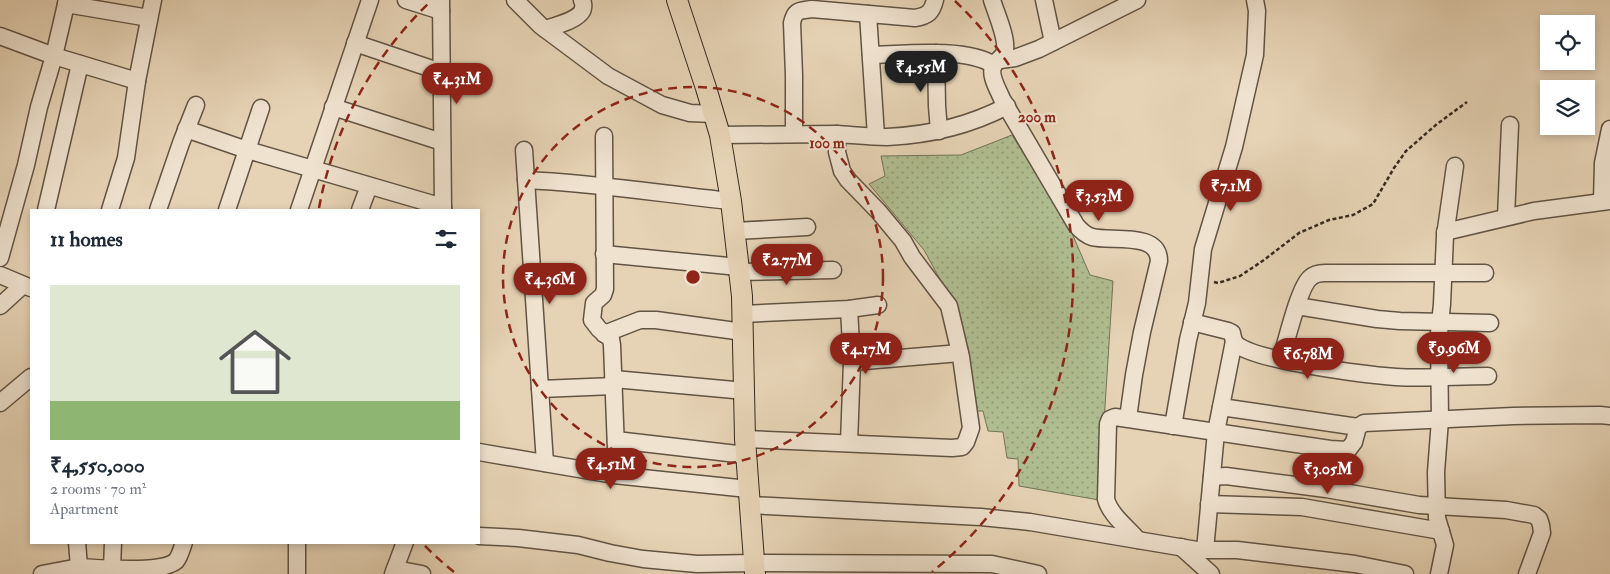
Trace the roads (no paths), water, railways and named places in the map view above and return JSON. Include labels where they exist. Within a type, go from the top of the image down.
[{"type":"main road","points":[[677,0],[720,135],[731,201],[743,323],[746,447],[754,568]]},
{"type":"street","points":[[110,209],[126,158],[137,81],[153,0]]},
{"type":"street","points":[[298,209],[370,0]]},
{"type":"street","points":[[186,129],[247,150],[369,186],[422,206],[443,208],[441,6],[406,0]]},
{"type":"street","points":[[515,0],[545,29],[608,76],[662,105],[690,113],[714,114]]},
{"type":"street","points":[[545,29],[580,14],[583,8],[582,0]]},
{"type":"street","points":[[794,134],[792,22],[794,15],[798,11],[812,10],[915,18],[925,16],[933,10],[935,0]]},
{"type":"street","points":[[992,0],[1004,39],[1005,50],[992,70],[994,80],[1076,226],[1083,233],[1092,237],[1132,239],[1151,245],[1159,254],[1136,366],[1128,418]]},
{"type":"street","points":[[1044,0],[1053,42]]},
{"type":"street","points":[[871,55],[936,53],[997,62],[1015,58],[1053,42],[1137,0]]},
{"type":"street","points":[[1173,426],[1197,304],[1203,249],[1234,147],[1255,55],[1257,11],[1255,0]]},
{"type":"street","points":[[0,258],[26,165],[66,2],[149,18]]},
{"type":"street","points":[[868,14],[876,136]]},
{"type":"street","points":[[0,36],[54,56],[137,81]]},
{"type":"street","points":[[355,42],[441,72]]},
{"type":"street","points":[[936,53],[939,131]]},
{"type":"street","points":[[46,209],[80,64]]},
{"type":"street","points":[[158,209],[196,105]]},
{"type":"street","points":[[720,135],[837,134],[886,137],[931,133],[974,121],[1007,106]]},
{"type":"street","points":[[333,107],[442,142]]},
{"type":"street","points":[[227,209],[261,108]]},
{"type":"street","points":[[1506,217],[1510,125]]},
{"type":"street","points":[[1445,232],[1534,211],[1606,201],[1603,163],[1610,129]]},
{"type":"street","points":[[616,440],[746,447],[849,443],[952,448],[962,447],[966,442],[971,428],[960,353],[949,306],[912,257],[903,241],[842,171],[836,152],[837,134]]},
{"type":"street","points":[[604,136],[605,289],[603,295],[594,304],[592,320],[594,325],[611,339],[617,475]]},
{"type":"street","points":[[524,150],[545,463]]},
{"type":"street","points":[[1438,574],[1445,545],[1437,518],[1436,472],[1440,420],[1438,377],[1440,322],[1445,232],[1455,166]]},
{"type":"street","points":[[526,180],[603,186],[731,201]]},
{"type":"street","points":[[360,209],[369,186]]},
{"type":"street","points":[[735,231],[807,226]]},
{"type":"street","points":[[604,254],[739,269],[833,270]]},
{"type":"street","points":[[1281,359],[1304,287],[1309,278],[1316,274],[1485,273]]},
{"type":"street","points":[[0,275],[28,282]]},
{"type":"street","points":[[0,306],[28,282]]},
{"type":"street","points":[[604,334],[640,320],[743,323],[878,305]]},
{"type":"street","points":[[1297,306],[1377,319],[1490,323]]},
{"type":"street","points":[[849,309],[852,362],[849,443]]},
{"type":"street","points":[[1192,322],[1228,331],[1232,333],[1234,341],[1216,432],[1205,550]]},
{"type":"street","points":[[1234,341],[1246,349],[1265,356],[1366,374],[1398,377],[1488,376]]},
{"type":"street","points":[[852,362],[960,353]]},
{"type":"street","points":[[0,404],[30,378]]},
{"type":"street","points":[[540,389],[614,382],[745,391]]},
{"type":"street","points":[[1221,407],[1358,426],[1364,423],[1513,416],[1610,416]]},
{"type":"street","points":[[1138,540],[1114,514],[1106,499],[1108,424],[1110,419],[1115,417],[1128,418],[1348,450],[1354,442],[1358,426]]},
{"type":"street","points":[[480,452],[749,497],[1030,522],[1181,547],[1205,550],[1237,550],[1355,564],[1405,574]]},
{"type":"street","points":[[1212,476],[1308,486],[1437,507],[1506,510],[1534,515],[1541,524],[1542,533],[1527,574]]},
{"type":"street","points":[[1209,504],[1302,507],[1441,532]]},
{"type":"street","points":[[480,536],[570,544],[643,559],[754,568],[992,564],[1038,574]]},
{"type":"street","points":[[77,544],[79,567]]},
{"type":"street","points":[[114,544],[121,571]]},
{"type":"street","points":[[42,574],[79,567],[121,571],[154,569],[170,565],[178,559],[183,544]]},
{"type":"street","points":[[297,544],[297,574]]},
{"type":"street","points":[[404,544],[394,571],[422,574]]},
{"type":"street","points":[[1181,547],[1210,574]]}]
